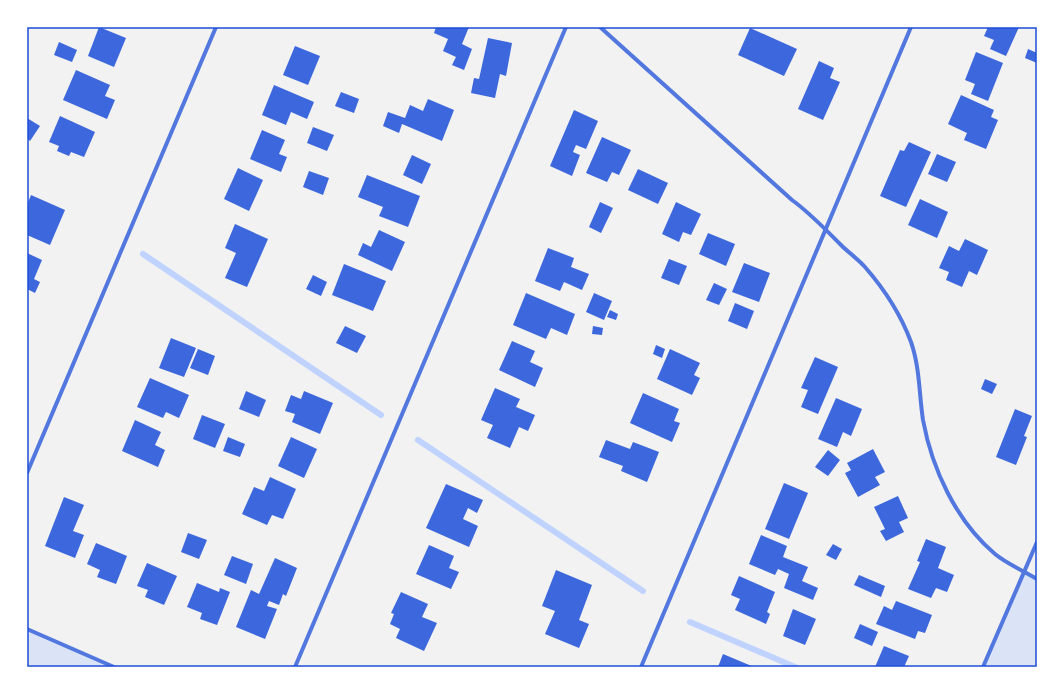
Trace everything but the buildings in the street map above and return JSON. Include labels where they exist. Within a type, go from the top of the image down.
[{"type":"street","points":[[27,473],[216,27]]},
{"type":"street","points":[[295,667],[566,27]]},
{"type":"street","points":[[600,27],[792,200],[807,211],[865,267],[889,298],[901,320],[917,363],[923,419],[929,446],[939,476],[952,501],[970,526],[996,554],[1037,579]]},
{"type":"street","points":[[640,667],[911,27]]},
{"type":"street","points":[[983,667],[1037,542]]},
{"type":"street","points":[[27,629],[114,667]]},
{"type":"shaded area","points":[[1024,571],[1037,579],[1037,667],[983,667]]},
{"type":"shaded area","points":[[27,629],[114,667],[27,667]]},
{"type":"waterway","points":[[143,254],[381,415]]},
{"type":"waterway","points":[[418,440],[643,591]]},
{"type":"waterway","points":[[690,622],[795,667]]}]
